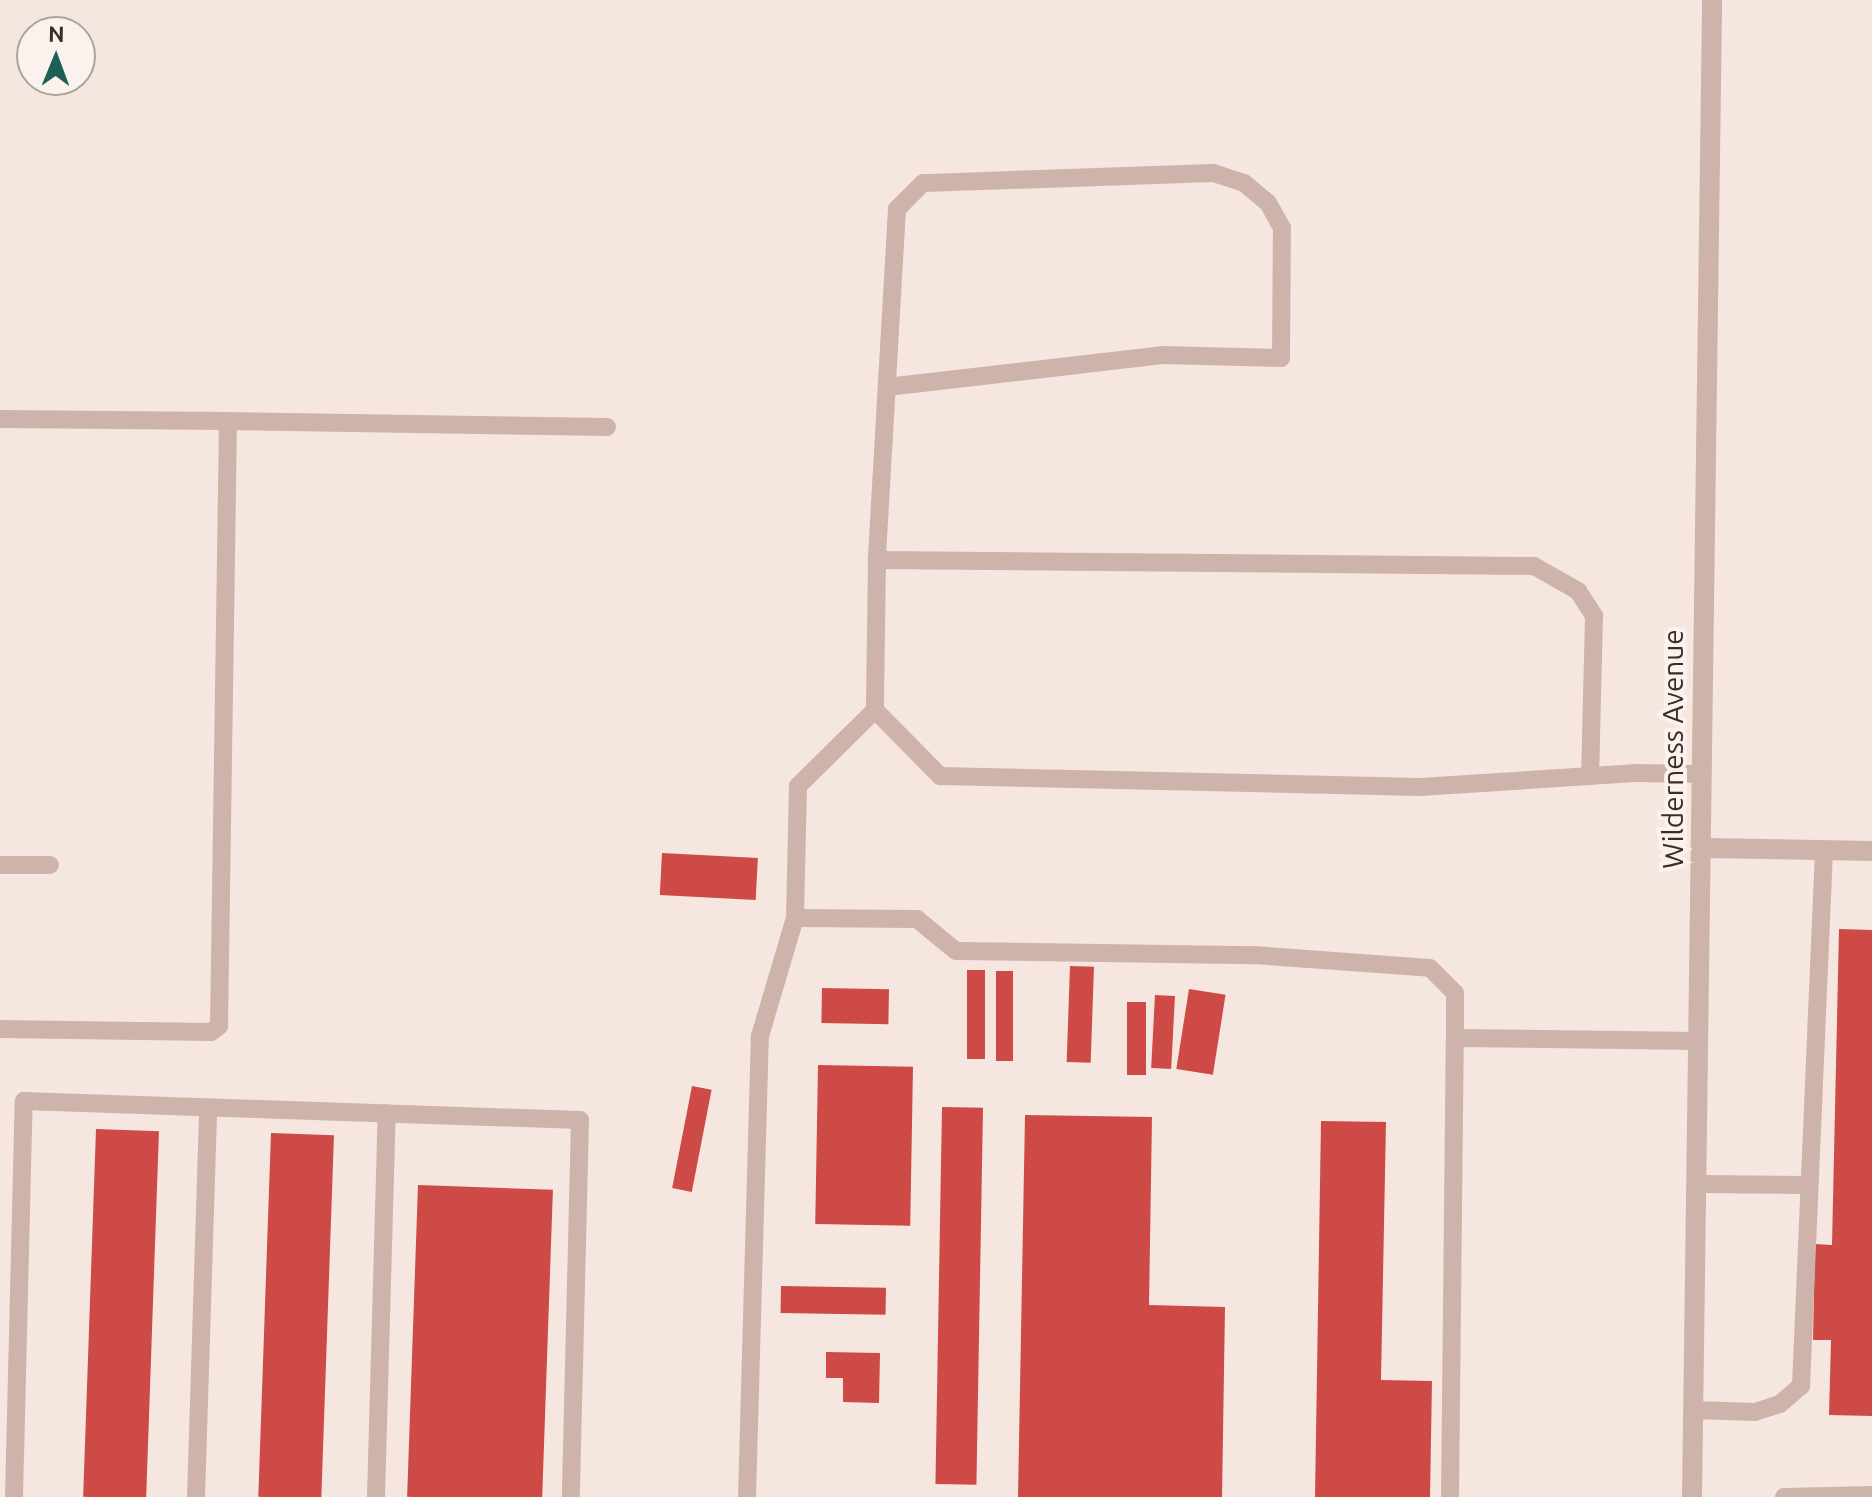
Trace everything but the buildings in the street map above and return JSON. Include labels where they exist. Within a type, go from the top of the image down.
[{"type":"street","name":"Wilderness Avenue","points":[[1692,1497],[1712,0]]},
{"type":"street","points":[[1702,848],[1872,851]]},
{"type":"lane","points":[[747,1497],[760,1036],[795,918],[798,786],[875,710],[877,560],[897,209],[923,183],[1213,173],[1244,183],[1268,203],[1282,228],[1281,358],[1162,355],[887,387]]},
{"type":"lane","points":[[0,419],[607,427]]},
{"type":"lane","points":[[0,1029],[211,1032],[219,1026],[228,421]]},
{"type":"lane","points":[[877,560],[1534,566],[1578,591],[1594,616],[1590,776]]},
{"type":"lane","points":[[875,710],[940,776],[1420,787],[1590,776],[1701,774]]},
{"type":"lane","points":[[1693,1410],[1755,1412],[1780,1404],[1801,1386],[1824,850]]},
{"type":"lane","points":[[0,865],[50,865]]},
{"type":"lane","points":[[795,918],[917,919],[956,951],[1254,955],[1430,968],[1455,993],[1450,1497]]},
{"type":"lane","points":[[1455,1038],[1699,1041]]},
{"type":"lane","points":[[14,1497],[24,1101],[580,1120],[571,1497]]},
{"type":"lane","points":[[196,1497],[208,1108]]},
{"type":"lane","points":[[376,1497],[387,1113]]},
{"type":"lane","points":[[1697,1184],[1809,1185]]},
{"type":"lane","points":[[1784,1497],[1872,1495]]}]
